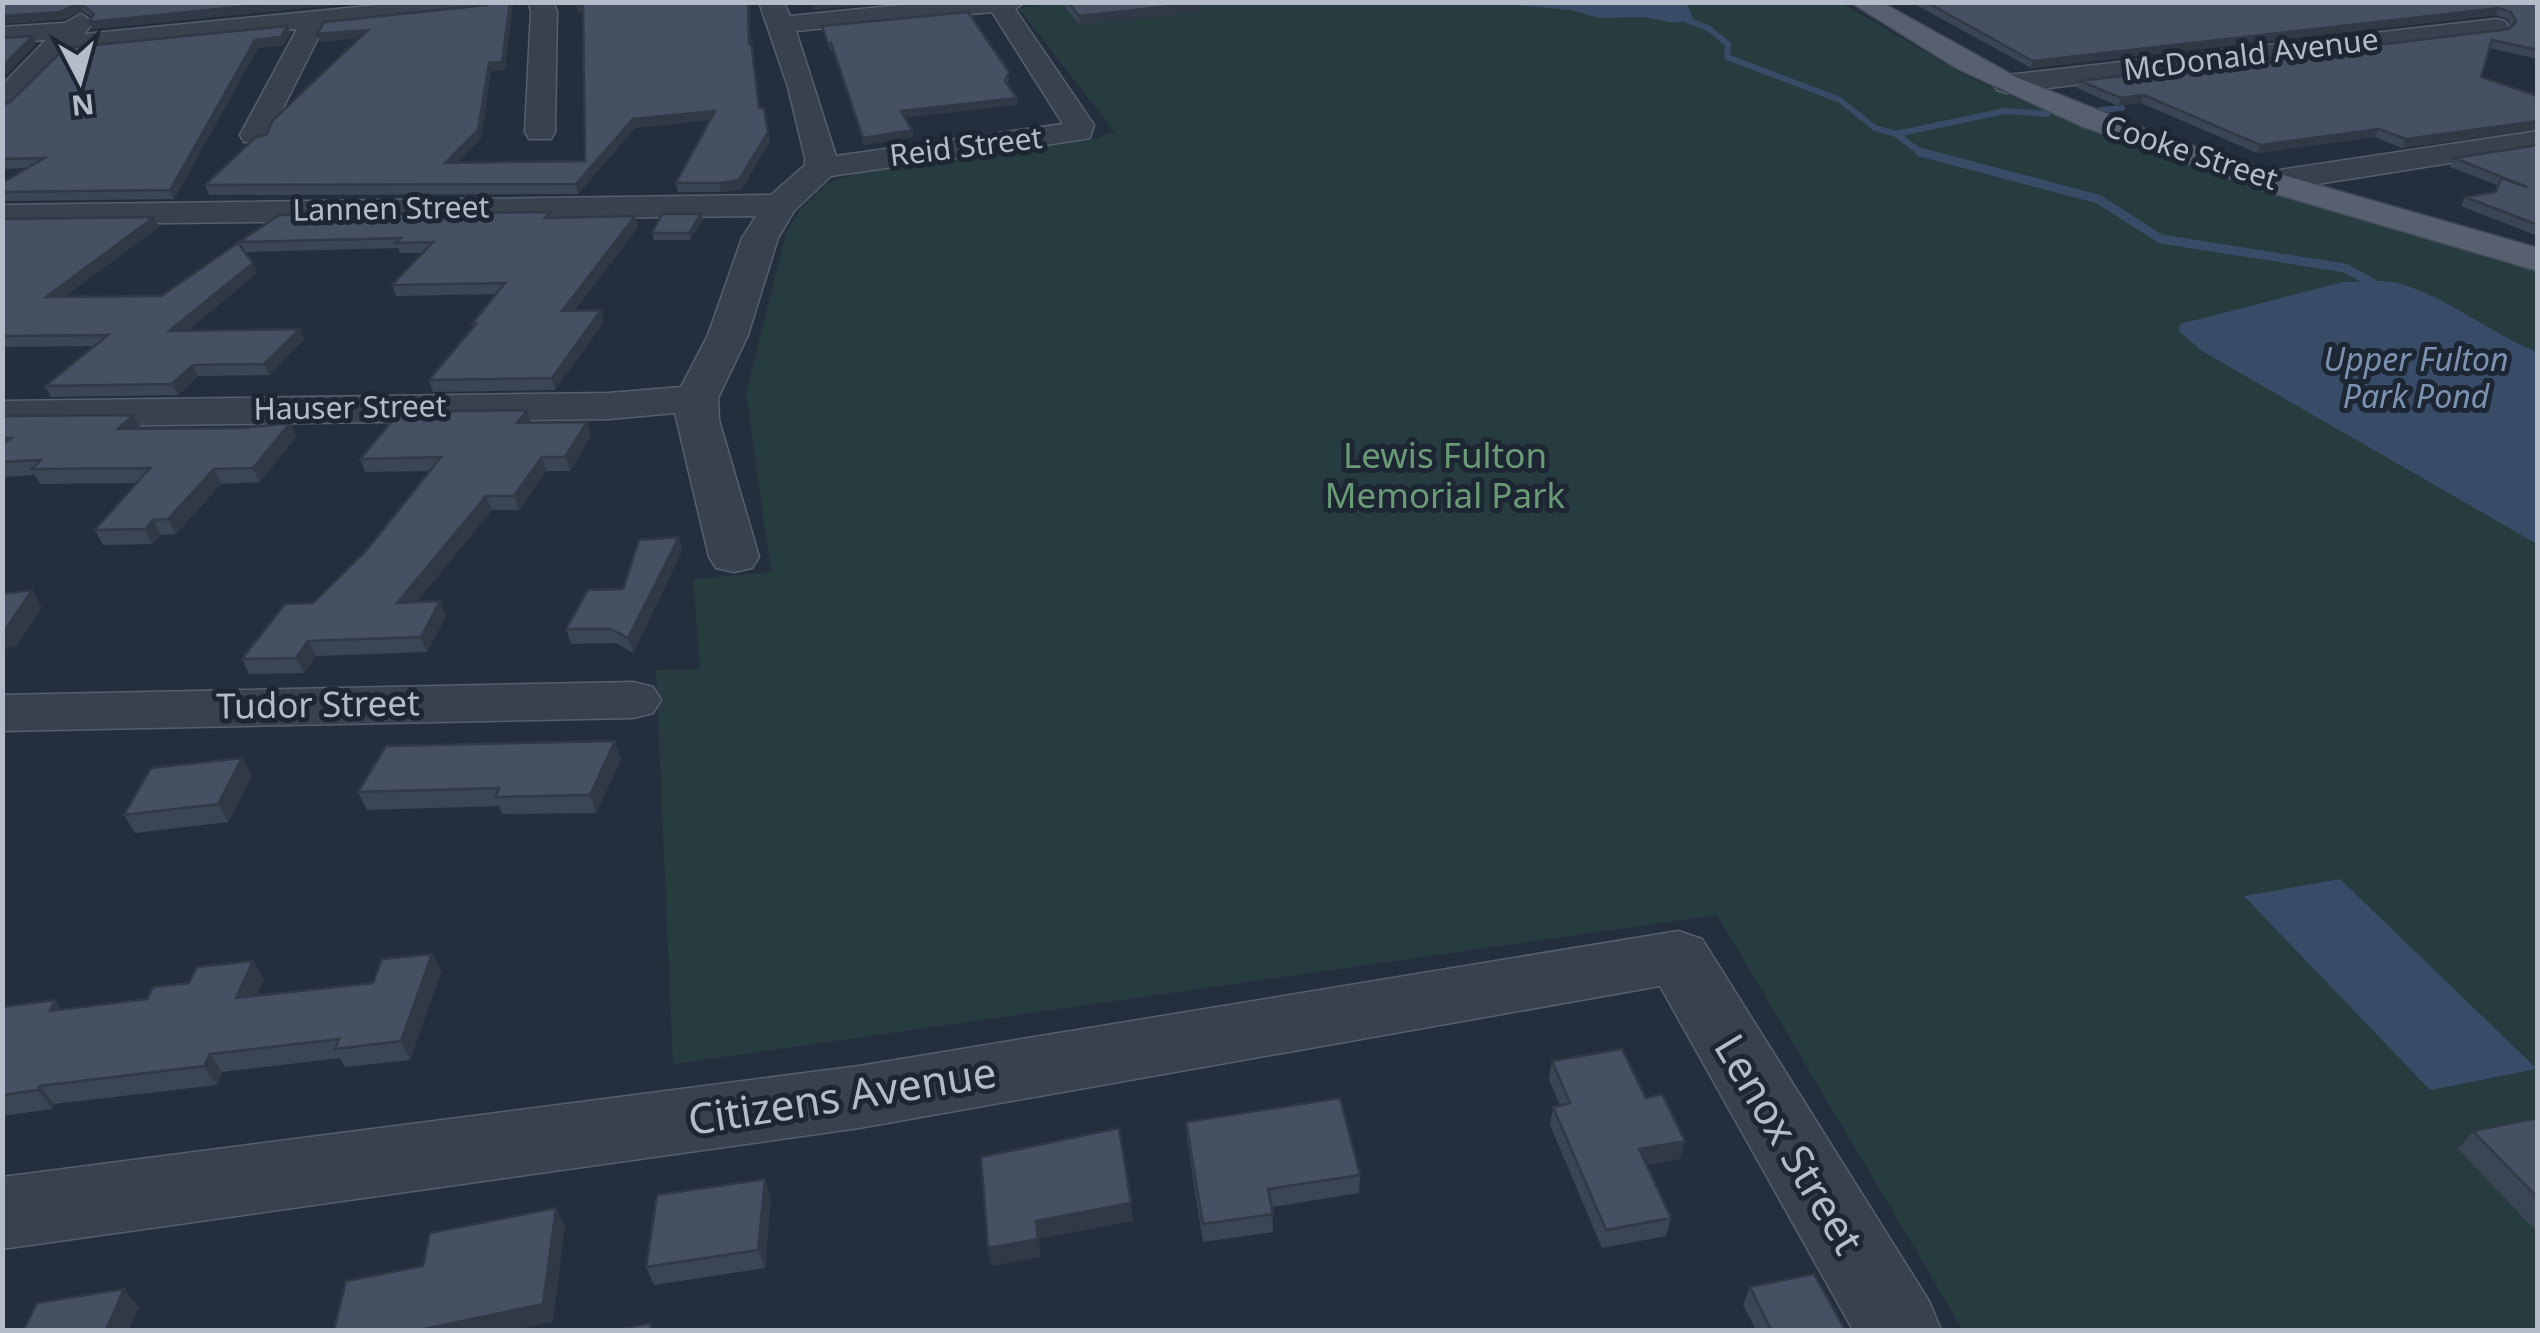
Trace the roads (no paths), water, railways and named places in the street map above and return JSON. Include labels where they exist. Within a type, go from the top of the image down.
[{"type":"main road","name":"Cooke Street","points":[[1862,2],[2007,84],[2117,130],[2538,260]]},
{"type":"street","points":[[2,102],[63,38],[106,2]]},
{"type":"street","points":[[2,34],[63,38],[489,2]]},
{"type":"street","points":[[540,2],[544,10],[540,132]]},
{"type":"street","points":[[734,556],[696,420],[697,398],[728,335],[760,238],[780,205],[821,168],[824,156],[776,14],[1012,2]]},
{"type":"street","name":"Reid Street","points":[[821,168],[1079,131],[1079,125],[999,3]]},
{"type":"street","points":[[2419,11],[2524,33]]},
{"type":"street","points":[[254,135],[314,19]]},
{"type":"street","name":"McDonald Avenue","points":[[2007,84],[2496,27]]},
{"type":"street","points":[[2273,181],[2538,140]]},
{"type":"street","name":"Lannen Street","points":[[2,215],[780,205]]},
{"type":"street","name":"Hauser Street","points":[[2,414],[609,406],[697,398]]},
{"type":"street","name":"Tudor Street","points":[[2,713],[633,700]]},
{"type":"street","name":"Citizens Avenue","points":[[2,1212],[859,1097],[1678,956]]},
{"type":"street","name":"Lenox Street","points":[[1678,956],[1899,1330]]},
{"type":"water","points":[[1491,3],[1687,3],[1693,19],[1675,23],[1643,17],[1599,18],[1571,10]]},
{"type":"water","name":"Upper Fulton Park Pond","points":[[2343,282],[2391,282],[2417,289],[2537,352],[2537,544],[2202,351],[2179,331],[2180,324]]},
{"type":"water","points":[[2340,879],[2537,1069],[2430,1090],[2244,896]]},
{"type":"waterway","points":[[1687,20],[1708,28],[1728,44],[1727,57],[1840,100],[1875,128],[1896,134]]},
{"type":"waterway","points":[[2100,110],[2122,108]]},
{"type":"waterway","points":[[1896,134],[2005,111],[2047,114]]},
{"type":"waterway","points":[[1896,134],[1920,152]]},
{"type":"waterway","points":[[1920,152],[2098,199],[2161,239],[2345,268],[2371,282]]},
{"type":"waterway","points":[[1920,152],[1924,155]]},
{"type":"park label","name":"Lewis Fulton Memorial Park","points":[[1445,476]]}]
